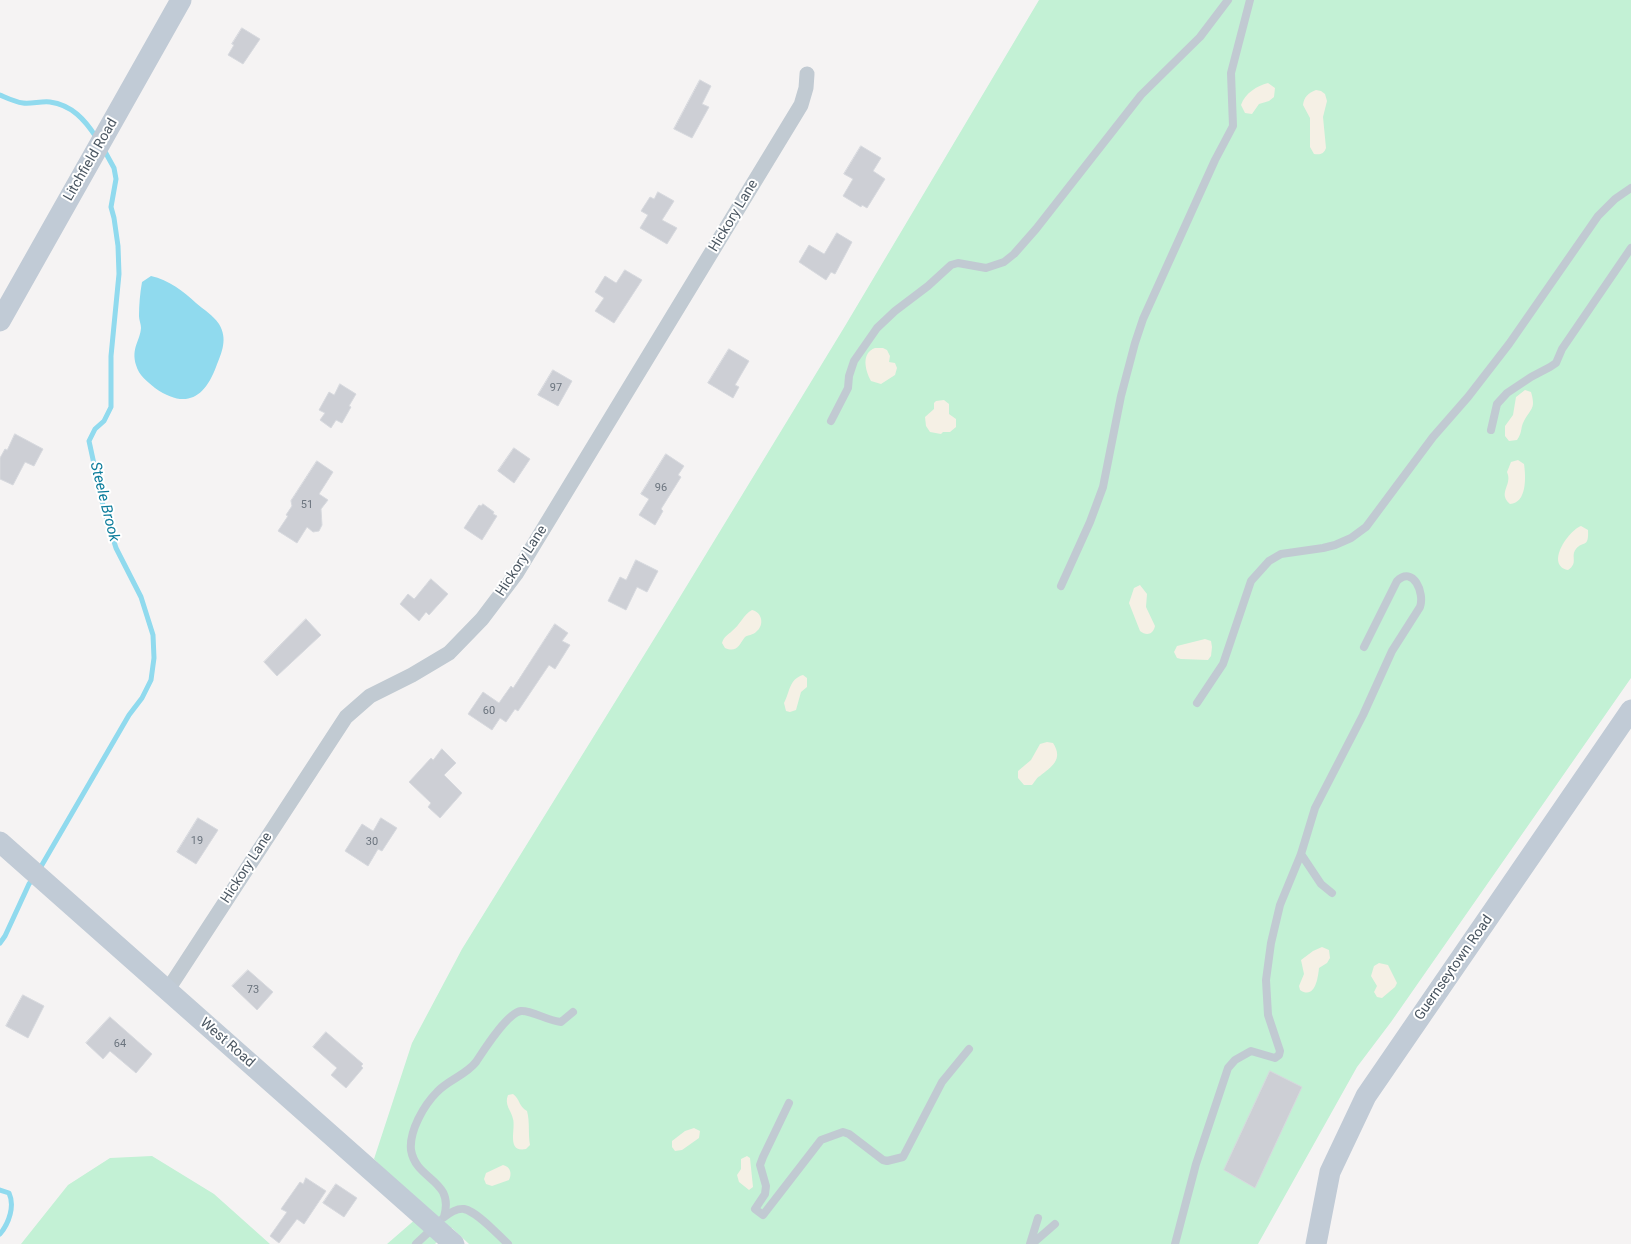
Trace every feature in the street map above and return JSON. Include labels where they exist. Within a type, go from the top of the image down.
[{"type":"street","name":"Litchfield Road","points":[[0,321],[181,0]]},
{"type":"street","name":"Hickory Lane","points":[[167,991],[346,717],[370,696],[412,675],[449,653],[482,619],[516,574],[801,105],[806,88],[807,74]]},
{"type":"street","name":"Guernseytown Road","points":[[1316,1244],[1330,1172],[1366,1096],[1631,710]]},
{"type":"street","name":"West Road","points":[[0,842],[167,991],[439,1222],[454,1244]]},
{"type":"lane","points":[[831,421],[848,388],[849,376],[854,361],[877,328],[895,310],[928,286],[952,265],[958,263],[986,268],[1004,262],[1014,254],[1036,229],[1140,94],[1200,37],[1228,0]]},
{"type":"lane","points":[[1061,586],[1090,522],[1103,487],[1121,396],[1135,343],[1215,160],[1233,126],[1231,73],[1250,0]]},
{"type":"lane","points":[[1197,703],[1223,664],[1251,581],[1259,571],[1269,561],[1281,554],[1335,545],[1351,538],[1366,526],[1433,437],[1468,397],[1509,344],[1598,216],[1615,199],[1631,188]]},
{"type":"lane","points":[[1490,430],[1497,404],[1507,393],[1556,363],[1562,349],[1631,248]]},
{"type":"lane","points":[[1175,1244],[1196,1164],[1228,1068],[1235,1060],[1251,1051],[1275,1058],[1279,1055],[1280,1051],[1268,1016],[1266,980],[1280,904],[1301,854],[1316,808],[1363,715],[1392,651],[1420,608],[1422,594],[1417,582],[1412,578],[1406,576],[1397,581],[1364,647]]},
{"type":"lane","points":[[1301,854],[1321,884],[1332,893]]},
{"type":"lane","points":[[439,1222],[447,1204],[446,1196],[441,1188],[422,1171],[411,1152],[411,1141],[420,1115],[437,1092],[475,1063],[511,1016],[520,1011],[529,1012],[561,1022],[572,1012]]},
{"type":"lane","points":[[789,1103],[762,1157],[760,1165],[766,1186],[765,1194],[755,1209],[763,1215],[820,1140],[842,1132],[849,1134],[883,1160],[887,1161],[903,1157],[942,1082],[969,1049]]},
{"type":"lane","points":[[416,1244],[439,1222],[458,1210],[464,1209],[481,1219],[508,1244]]},
{"type":"lane","points":[[1031,1244],[1038,1218]]},
{"type":"lane","points":[[1031,1244],[1055,1224]]},
{"type":"green space","points":[[1039,0],[1631,0],[1631,678],[1391,1022],[1357,1067],[1258,1244],[469,1244],[452,1228],[435,1244],[387,1244],[425,1211],[374,1159],[412,1043],[462,949],[845,326]]},
{"type":"green space","points":[[152,1156],[214,1194],[270,1244],[21,1244],[68,1185],[110,1158]]},
{"type":"sand","points":[[1268,83],[1275,88],[1274,97],[1269,101],[1259,104],[1252,114],[1245,113],[1241,105],[1245,97],[1256,88]]},
{"type":"sand","points":[[1316,90],[1325,94],[1327,101],[1323,117],[1326,148],[1323,153],[1314,154],[1310,147],[1310,118],[1303,105],[1307,96]]},
{"type":"sand","points":[[875,348],[887,350],[890,356],[889,362],[895,363],[897,368],[895,375],[881,384],[871,381],[866,367],[866,358],[871,350]]},
{"type":"sand","points":[[1525,390],[1531,392],[1532,408],[1523,423],[1517,440],[1509,441],[1505,436],[1505,426],[1513,415],[1516,397]]},
{"type":"sand","points":[[944,400],[949,404],[949,414],[956,419],[956,427],[950,432],[943,432],[941,434],[930,432],[926,426],[925,417],[934,409],[936,401]]},
{"type":"sand","points":[[1518,460],[1524,464],[1524,488],[1520,499],[1516,503],[1510,504],[1505,496],[1508,481],[1507,472],[1511,462]]},
{"type":"sand","points":[[1581,526],[1588,530],[1588,540],[1574,552],[1573,565],[1568,570],[1561,567],[1559,562],[1561,548],[1570,534]]},
{"type":"sand","points":[[1140,585],[1147,594],[1146,607],[1155,626],[1149,634],[1140,631],[1129,603],[1134,588]]},
{"type":"sand","points":[[752,610],[760,616],[761,626],[759,629],[745,637],[735,649],[725,648],[722,643],[726,636]]},
{"type":"sand","points":[[1205,639],[1211,641],[1212,647],[1211,656],[1208,660],[1177,658],[1174,652],[1177,646]]},
{"type":"sand","points":[[803,675],[807,678],[807,687],[801,692],[796,710],[786,711],[784,703],[790,686],[798,677]]},
{"type":"sand","points":[[1053,743],[1056,749],[1057,759],[1055,763],[1037,778],[1032,785],[1024,785],[1018,778],[1018,771],[1031,760],[1040,744]]},
{"type":"sand","points":[[1322,947],[1329,950],[1330,958],[1327,963],[1319,968],[1317,982],[1312,990],[1305,992],[1300,990],[1299,986],[1304,974],[1301,960]]},
{"type":"sand","points":[[1379,963],[1388,965],[1397,983],[1382,998],[1377,997],[1374,992],[1377,986],[1371,976],[1374,966]]},
{"type":"sand","points":[[513,1094],[527,1111],[530,1145],[526,1149],[520,1149],[514,1144],[514,1123],[507,1102],[508,1095]]},
{"type":"sand","points":[[694,1128],[700,1131],[699,1138],[682,1150],[675,1151],[672,1147],[672,1141],[685,1131]]},
{"type":"sand","points":[[747,1156],[750,1158],[753,1187],[749,1190],[739,1182],[737,1175],[741,1169],[741,1159]]},
{"type":"sand","points":[[503,1165],[508,1167],[510,1171],[509,1180],[492,1186],[486,1184],[484,1179],[486,1173]]},
{"type":"water","points":[[151,276],[164,280],[181,290],[214,318],[222,330],[224,340],[216,367],[206,387],[192,397],[176,398],[155,388],[139,372],[136,365],[135,349],[141,328],[139,316],[141,286],[142,282]]},
{"type":"building","points":[[242,28],[260,39],[243,64],[228,55],[234,45],[232,44]]},
{"type":"building","points":[[700,80],[711,86],[702,104],[709,107],[692,138],[674,129]]},
{"type":"building","points":[[861,146],[881,158],[873,171],[885,179],[867,208],[862,205],[861,207],[843,196],[853,179],[844,174]]},
{"type":"building","points":[[658,192],[674,201],[662,220],[677,228],[667,244],[640,228],[648,215],[641,211],[650,197],[654,199]]},
{"type":"building","points":[[837,233],[852,242],[835,274],[831,272],[826,280],[799,262],[809,245],[824,254]]},
{"type":"building","points":[[625,270],[642,280],[614,323],[595,311],[604,298],[595,292],[605,276],[616,283]]},
{"type":"building","points":[[729,349],[749,361],[735,385],[739,387],[733,398],[708,383]]},
{"type":"building","points":[[553,370],[572,381],[558,406],[538,395]]},
{"type":"building","points":[[340,384],[356,394],[342,423],[336,420],[331,428],[320,420],[325,413],[319,410],[329,392],[334,395]]},
{"type":"building","points":[[15,434],[43,449],[34,466],[25,462],[13,485],[0,479],[0,458],[5,449],[7,450]]},
{"type":"building","points":[[514,448],[530,459],[514,483],[498,471]]},
{"type":"building","points":[[666,454],[684,466],[678,475],[681,477],[661,509],[663,511],[655,525],[639,515],[649,499],[641,494]]},
{"type":"building","points":[[317,461],[333,472],[319,494],[328,500],[321,509],[322,525],[319,531],[313,532],[307,527],[297,543],[278,531],[288,516],[286,515],[292,506],[291,501]]},
{"type":"building","points":[[483,504],[497,516],[482,540],[464,528],[479,505]]},
{"type":"building","points":[[636,560],[658,571],[647,592],[637,587],[626,610],[608,601],[620,577],[626,580]]},
{"type":"building","points":[[431,579],[448,594],[429,615],[426,612],[419,621],[400,604],[408,594],[414,599]]},
{"type":"building","points":[[306,619],[321,635],[277,676],[264,662]]},
{"type":"building","points":[[555,624],[568,633],[562,641],[570,645],[555,669],[549,665],[518,711],[515,709],[506,722],[500,718],[492,730],[468,714],[483,692],[499,703],[511,686],[513,688]]},
{"type":"building","points":[[442,749],[456,763],[444,775],[462,793],[440,818],[428,807],[431,803],[409,782]]},
{"type":"building","points":[[198,818],[218,830],[196,864],[177,852]]},
{"type":"building","points":[[381,818],[397,828],[382,851],[378,849],[368,866],[345,851],[362,824],[373,831]]},
{"type":"building","points":[[248,970],[273,992],[257,1010],[232,986]]},
{"type":"building","points":[[23,995],[44,1006],[28,1038],[6,1026]]},
{"type":"building","points":[[110,1017],[152,1054],[136,1073],[110,1051],[103,1059],[86,1043]]},
{"type":"building","points":[[326,1032],[363,1064],[361,1066],[363,1068],[346,1088],[331,1075],[337,1068],[313,1047]]},
{"type":"building","points":[[1270,1071],[1302,1087],[1255,1188],[1224,1170]]},
{"type":"building","points":[[306,1178],[326,1191],[304,1224],[297,1219],[279,1243],[270,1236],[287,1212],[281,1209],[300,1182],[303,1184]]},
{"type":"building","points":[[336,1184],[357,1198],[344,1217],[323,1203]]},
{"type":"waterway","name":"Steele Brook","points":[[0,95],[20,102],[50,102],[65,106],[77,114],[96,137]]},
{"type":"waterway","name":"Steele Brook","points":[[39,870],[129,715],[142,698],[151,680],[154,658],[153,635],[141,597],[116,548],[104,510],[89,441],[95,429],[104,421],[111,407],[111,356],[119,274],[118,246],[111,207],[116,179],[114,168],[103,148]]},
{"type":"waterway","name":"Steele Brook","points":[[0,943],[34,877]]},
{"type":"waterway","name":"Steele Brook","points":[[0,1190],[9,1193],[11,1198],[8,1220],[0,1234]]}]
